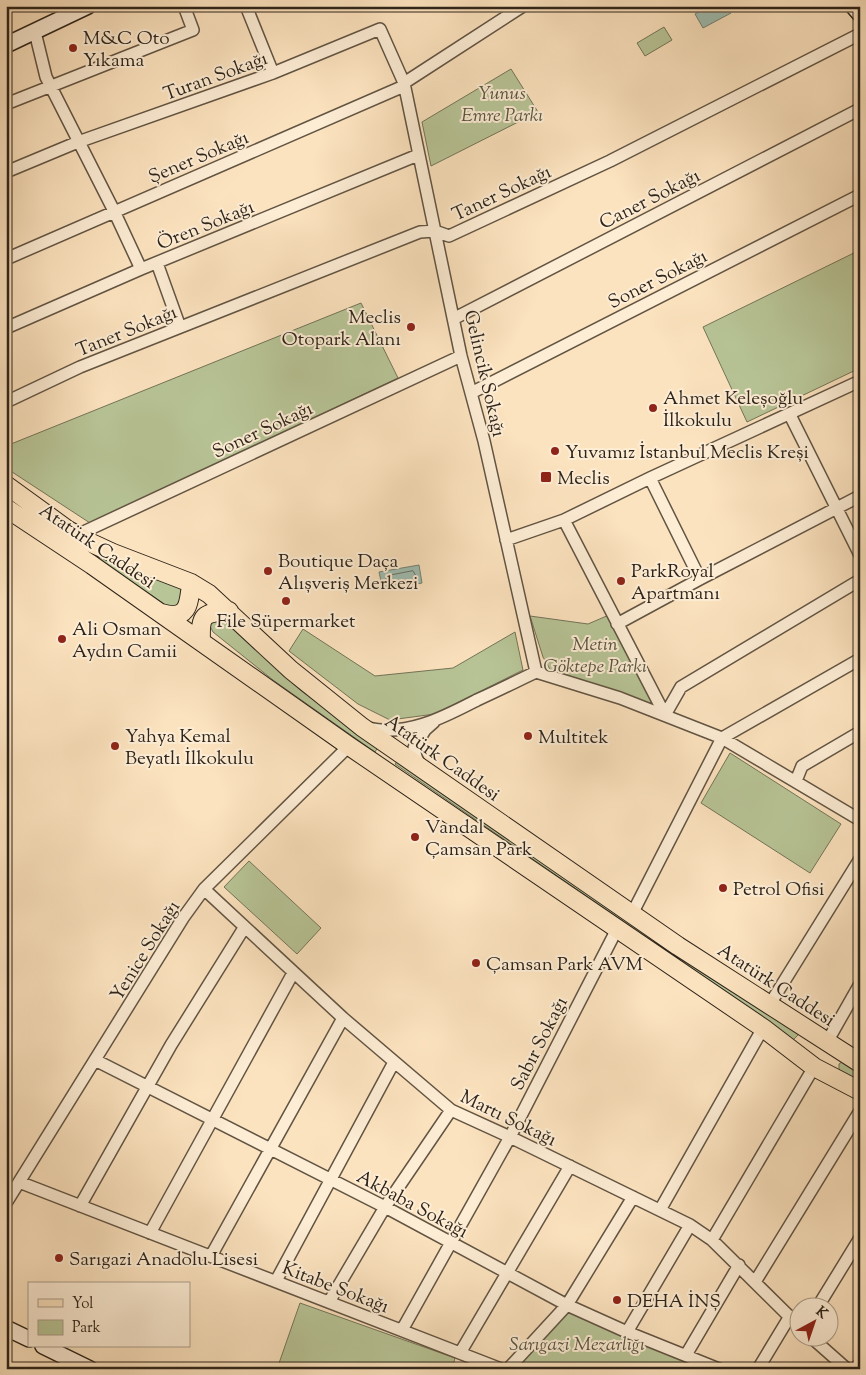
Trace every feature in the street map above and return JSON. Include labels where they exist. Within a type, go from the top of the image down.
[{"type":"main road","points":[[6,45],[88,6]]},
{"type":"main road","points":[[853,6],[860,14]]},
{"type":"main road","name":"Atatürk Caddesi","points":[[6,486],[78,535],[113,553],[191,583],[209,594],[291,670],[362,727],[632,914],[724,976],[860,1063]]},
{"type":"main road","name":"Atatürk Caddesi","points":[[6,508],[160,613],[349,746],[763,1028],[814,1067],[860,1091]]},
{"type":"main road","points":[[160,613],[178,616],[184,611],[188,606],[191,583]]},
{"type":"main road","points":[[201,642],[204,617],[209,613],[229,611]]},
{"type":"main road","points":[[795,1053],[807,1045],[810,1039],[808,1030]]},
{"type":"main road","points":[[831,1076],[828,1066],[830,1060],[835,1054],[842,1052]]},
{"type":"main road","points":[[6,1328],[28,1339]]},
{"type":"main road","points":[[47,1348],[90,1369]]},
{"type":"street","points":[[6,104],[192,30],[184,6]]},
{"type":"street","points":[[246,6],[273,73]]},
{"type":"street","name":"Şener Sokağı","points":[[6,259],[404,84],[523,6]]},
{"type":"street","name":"Turan Sokağı","points":[[6,172],[78,142],[273,73],[380,28],[404,84]]},
{"type":"street","points":[[35,32],[50,86],[114,211],[141,269]]},
{"type":"street","name":"Taner Sokağı","points":[[6,402],[80,367],[420,232],[435,231],[449,236],[610,161],[860,34]]},
{"type":"street","name":"Gelincik Sokağı","points":[[404,84],[461,356],[484,440],[536,672]]},
{"type":"street","name":"Caner Sokağı","points":[[454,318],[860,109]]},
{"type":"street","name":"Ören Sokağı","points":[[6,328],[141,269],[418,155]]},
{"type":"street","name":"Soner Sokağı","points":[[471,393],[860,195]]},
{"type":"street","points":[[157,263],[180,327]]},
{"type":"street","name":"Soner Sokağı","points":[[78,535],[461,356]]},
{"type":"street","points":[[506,540],[564,520],[860,381]]},
{"type":"street","points":[[790,415],[860,555]]},
{"type":"street","points":[[650,478],[700,579]]},
{"type":"street","points":[[617,624],[860,496]]},
{"type":"street","points":[[564,520],[665,715]]},
{"type":"street","points":[[665,715],[681,687],[860,580]]},
{"type":"street","points":[[632,914],[722,738],[860,659]]},
{"type":"street","points":[[362,727],[378,731],[397,730],[435,721],[536,672],[620,698],[722,738],[857,814]]},
{"type":"street","points":[[422,769],[414,748],[425,730],[435,721]]},
{"type":"street","points":[[796,781],[802,766],[860,732]]},
{"type":"street","name":"Yenice Sokağı","points":[[6,1203],[183,918],[204,889],[349,746]]},
{"type":"street","points":[[770,1004],[860,859]]},
{"type":"street","name":"Martı Sokağı","points":[[204,889],[343,1018],[451,1110],[690,1224],[712,1240],[788,1314]]},
{"type":"street","points":[[80,1206],[171,1045],[244,928]]},
{"type":"street","name":"Sabır Sokağı","points":[[402,1330],[510,1137],[617,929]]},
{"type":"street","points":[[150,1233],[293,973]]},
{"type":"street","points":[[827,1042],[860,984]]},
{"type":"street","points":[[211,1256],[343,1018]]},
{"type":"street","points":[[660,1210],[763,1028]]},
{"type":"street","name":"Akbaba Sokağı","points":[[95,1060],[385,1207],[567,1304],[627,1332],[719,1369]]},
{"type":"street","points":[[276,1281],[394,1062]]},
{"type":"street","points":[[712,1240],[814,1067]]},
{"type":"street","points":[[329,1302],[385,1207],[451,1110]]},
{"type":"street","points":[[755,1282],[860,1111]]},
{"type":"street","points":[[460,1353],[570,1166]]},
{"type":"street","name":"Kitabe Sokağı","points":[[19,1182],[501,1369]]},
{"type":"street","points":[[508,1369],[567,1304],[633,1197]]},
{"type":"street","points":[[627,1332],[690,1224]]},
{"type":"street","points":[[823,1298],[860,1238]]},
{"type":"street","points":[[686,1355],[739,1265]]},
{"type":"street","points":[[758,1369],[788,1319]]},
{"type":"street","points":[[823,1348],[847,1369]]},
{"type":"street","points":[[856,1369],[860,1363]]},
{"type":"green space","points":[[664,27],[672,40],[645,56],[637,43]]},
{"type":"green space","name":"Yunus Emre Parkı","points":[[511,69],[538,112],[431,166],[422,122]]},
{"type":"green space","points":[[860,250],[860,368],[747,422],[703,327]]},
{"type":"green space","points":[[361,303],[398,378],[90,523],[6,468],[6,446]]},
{"type":"green space","points":[[6,490],[180,588],[183,594],[180,605],[170,608],[6,496]]},
{"type":"green space","name":"Metin Göktepe Parkı","points":[[609,615],[659,708],[552,673],[543,657],[530,616],[588,624]]},
{"type":"green space","points":[[211,618],[222,618],[300,690],[378,747],[375,752],[273,680],[213,632],[209,624]]},
{"type":"green space","points":[[303,629],[375,676],[453,668],[515,632],[523,670],[435,714],[390,720],[358,704],[289,651]]},
{"type":"green space","points":[[730,753],[841,824],[810,873],[701,803]]},
{"type":"green space","points":[[398,760],[799,1031],[798,1035],[793,1040],[395,764]]},
{"type":"green space","points":[[249,861],[321,928],[297,954],[224,887]]},
{"type":"green space","points":[[842,1062],[860,1074],[860,1085],[839,1072],[839,1064]]},
{"type":"green space","points":[[300,1303],[455,1358],[452,1369],[277,1369]]},
{"type":"green space","name":"Sarıgazi Mezarlığı","points":[[569,1312],[703,1369],[516,1369]]},
{"type":"water","points":[[710,6],[728,6],[731,13],[703,28],[695,14]]},
{"type":"water","points":[[419,565],[422,583],[383,590],[379,572]]},
{"type":"place","name":"M&C Oto Yıkama","points":[[73,48]]},
{"type":"place","name":"Meclis Otopark Alanı","points":[[411,327]]},
{"type":"place","name":"Ahmet Keleşoğlu İlkokulu","points":[[653,408]]},
{"type":"place","name":"Yuvamız İstanbul Meclis Kreşi","points":[[555,451]]},
{"type":"place","name":"Meclis","points":[[546,477]]},
{"type":"place","name":"Boutique Daça Alışveriş Merkezi","points":[[268,571]]},
{"type":"place","name":"ParkRoyal Apartmanı","points":[[621,581]]},
{"type":"place","name":"File Süpermarket","points":[[286,601]]},
{"type":"place","name":"Ali Osman Aydın Camii","points":[[62,639]]},
{"type":"place","name":"Multitek","points":[[528,736]]},
{"type":"place","name":"Yahya Kemal Beyatlı İlkokulu","points":[[115,746]]},
{"type":"place","name":"Vandal Çamsan Park","points":[[415,837]]},
{"type":"place","name":"Petrol Ofisi","points":[[723,888]]},
{"type":"place","name":"Çamsan Park AVM","points":[[476,963]]},
{"type":"place","name":"Sarıgazi Anadolu Lisesi","points":[[59,1258]]},
{"type":"place","name":"DEHA İNŞ","points":[[617,1300]]}]
